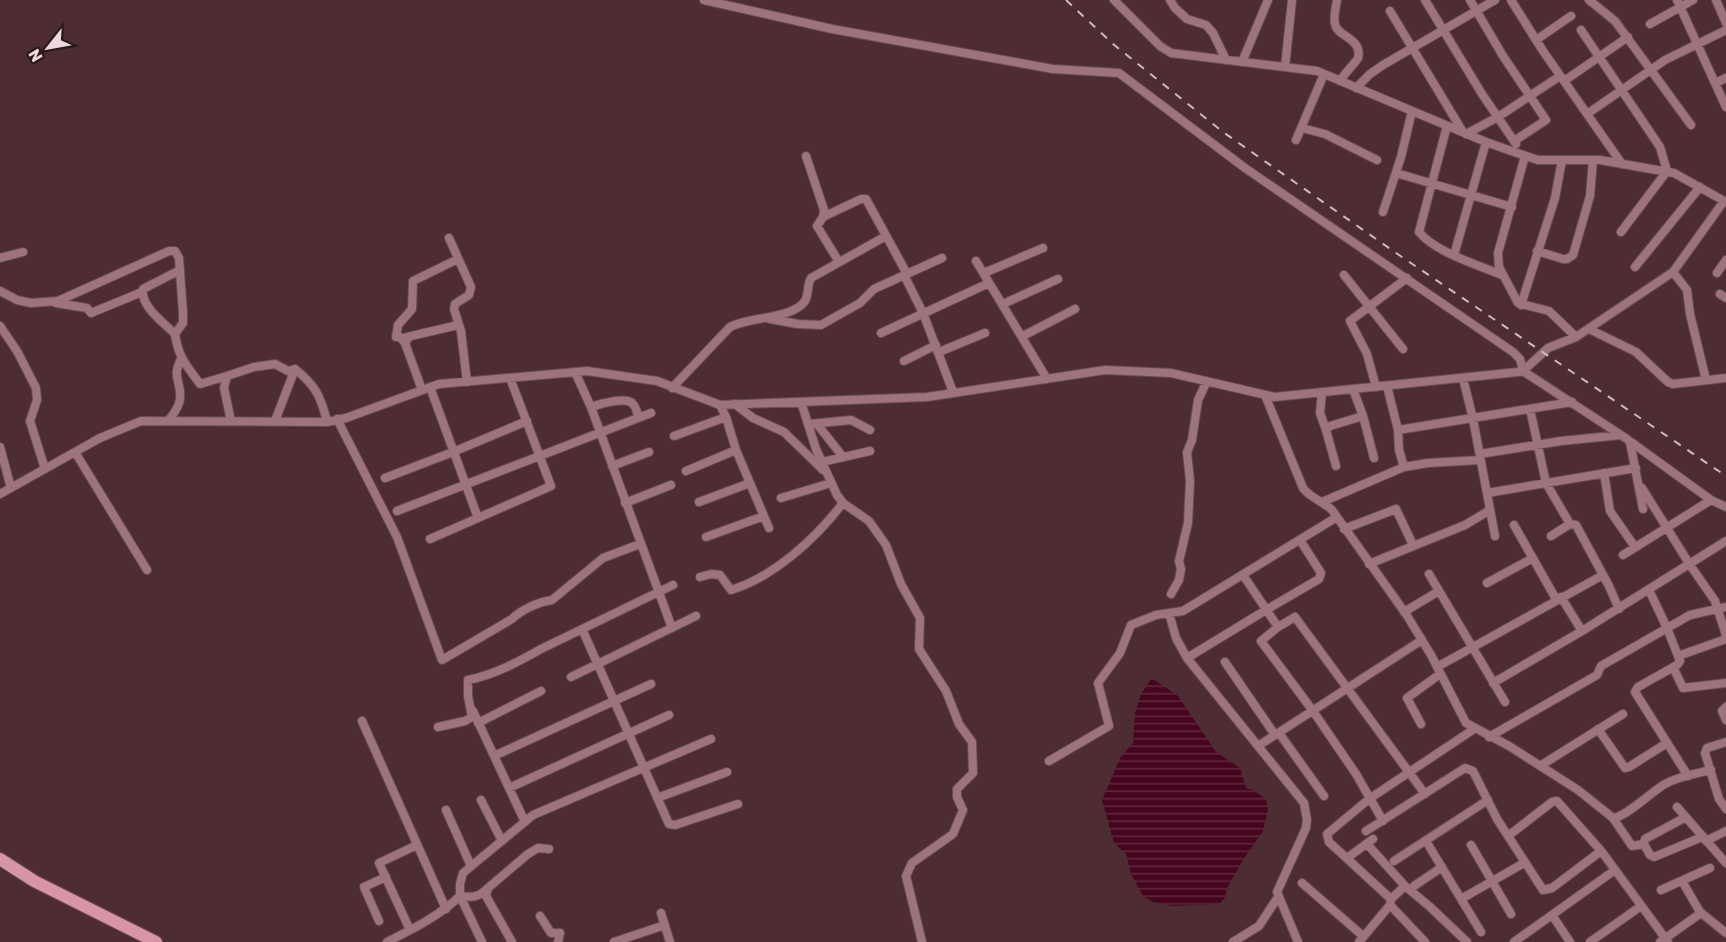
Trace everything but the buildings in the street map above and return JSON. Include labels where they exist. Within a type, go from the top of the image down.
[{"type":"street","points":[[704,0],[832,29],[1032,65],[1119,74],[1245,168],[1514,352],[1520,359],[1523,371],[1622,435],[1711,500],[1726,507]]},
{"type":"street","points":[[0,494],[100,438],[141,421],[327,422],[346,418],[439,384],[586,371],[657,381],[720,405],[927,397],[1105,370],[1170,372],[1275,397],[1523,371],[1548,348],[1576,337],[1672,272],[1725,202],[1674,172],[1593,160],[1538,160],[1521,155],[1465,134],[1317,71],[1165,51],[1114,0]]},
{"type":"street","points":[[1170,0],[1187,19],[1206,25],[1213,33],[1226,60]]},
{"type":"street","points":[[1242,62],[1268,0]]},
{"type":"street","points":[[1285,67],[1292,0]]},
{"type":"street","points":[[1337,0],[1334,23],[1336,28],[1353,41],[1358,56],[1340,81]]},
{"type":"street","points":[[1425,0],[1521,155],[1512,207],[1498,253],[1498,267],[1515,300],[1521,305],[1549,311],[1576,337]]},
{"type":"street","points":[[1470,0],[1546,120],[1514,141]]},
{"type":"street","points":[[1356,88],[1370,74],[1411,48],[1495,0]]},
{"type":"street","points":[[1511,0],[1622,164]]},
{"type":"street","points":[[1589,0],[1611,17],[1628,37],[1691,125]]},
{"type":"street","points":[[1650,24],[1678,4],[1693,0]]},
{"type":"street","points":[[1716,0],[1726,23]]},
{"type":"street","points":[[1678,4],[1726,107]]},
{"type":"street","points":[[1390,11],[1465,134]]},
{"type":"street","points":[[1536,40],[1571,16]]},
{"type":"street","points":[[1581,30],[1660,147],[1667,171]]},
{"type":"street","points":[[1587,114],[1672,56],[1726,30]]},
{"type":"street","points":[[1465,134],[1498,117],[1628,37]]},
{"type":"street","points":[[1296,140],[1324,74]]},
{"type":"street","points":[[1715,83],[1726,78]]},
{"type":"street","points":[[1383,212],[1412,111]]},
{"type":"street","points":[[1447,126],[1419,232],[1424,238],[1454,255],[1502,274]]},
{"type":"street","points":[[1302,128],[1325,134],[1377,160]]},
{"type":"street","points":[[1454,255],[1486,142]]},
{"type":"street","points":[[806,156],[824,210],[823,217]]},
{"type":"street","points":[[1521,305],[1555,198],[1562,160]]},
{"type":"street","points":[[1537,251],[1563,259],[1573,255],[1590,196],[1593,160]]},
{"type":"street","points":[[1622,232],[1667,171]]},
{"type":"street","points":[[1396,172],[1512,207]]},
{"type":"street","points":[[1635,267],[1700,187]]},
{"type":"street","points":[[839,262],[818,228],[818,222],[823,217],[861,199],[866,199],[923,313],[953,392]]},
{"type":"street","points":[[672,388],[730,327],[739,323],[769,318],[800,306],[806,298],[811,278],[886,236]]},
{"type":"street","points":[[449,238],[471,290],[469,295],[455,304],[454,309],[461,331],[467,382]]},
{"type":"street","points":[[984,273],[1043,248]]},
{"type":"street","points":[[0,291],[17,300],[31,303],[62,300],[169,250],[175,251],[180,270],[183,323],[176,334]]},
{"type":"street","points":[[0,258],[23,252]]},
{"type":"street","points":[[769,318],[798,324],[821,325],[860,303],[874,289],[942,258]]},
{"type":"street","points":[[458,259],[413,281],[412,309],[398,325],[396,337],[405,343],[426,389],[478,518]]},
{"type":"street","points":[[1717,273],[1726,260]]},
{"type":"street","points":[[976,261],[1047,379]]},
{"type":"street","points":[[53,302],[87,308],[91,313],[142,292],[180,270]]},
{"type":"street","points":[[1672,272],[1688,290],[1690,314],[1706,380]]},
{"type":"street","points":[[1344,275],[1403,349]]},
{"type":"street","points":[[1376,387],[1366,354],[1350,321],[1407,278]]},
{"type":"street","points":[[1003,304],[1058,279]]},
{"type":"street","points":[[881,333],[989,283]]},
{"type":"street","points":[[142,292],[144,301],[176,334],[181,359],[200,384],[254,367],[275,364],[288,371],[294,369]]},
{"type":"street","points":[[1023,336],[1075,309]]},
{"type":"street","points":[[400,338],[407,340],[407,337],[458,325]]},
{"type":"street","points":[[0,326],[17,351],[36,388],[37,400],[30,421],[45,469]]},
{"type":"street","points":[[1589,329],[1636,352],[1673,384],[1726,378]]},
{"type":"street","points":[[904,361],[985,333]]},
{"type":"street","points":[[168,421],[180,398],[175,371],[181,359]]},
{"type":"street","points":[[275,421],[294,369]]},
{"type":"street","points":[[294,369],[312,382],[323,406],[327,422]]},
{"type":"street","points":[[575,372],[591,407],[672,628]]},
{"type":"street","points":[[226,376],[225,388],[231,421]]},
{"type":"street","points":[[430,539],[551,486],[510,378]]},
{"type":"street","points":[[1462,378],[1473,419],[1495,536]]},
{"type":"street","points":[[1171,594],[1179,580],[1181,569],[1179,561],[1188,523],[1190,481],[1187,452],[1192,440],[1198,400],[1207,381]]},
{"type":"street","points":[[1387,386],[1404,466]]},
{"type":"street","points":[[1353,389],[1374,458]]},
{"type":"street","points":[[1322,392],[1320,413],[1336,466]]},
{"type":"street","points":[[1265,394],[1305,492],[1322,502],[1337,518],[1404,612],[1422,640],[1466,723],[1509,746],[1578,790],[1613,818],[1632,846],[1644,844]]},
{"type":"street","points":[[591,407],[611,401],[629,401],[634,404],[639,417]]},
{"type":"street","points":[[801,402],[813,424],[843,457]]},
{"type":"street","points":[[1398,430],[1572,402]]},
{"type":"street","points":[[735,404],[753,417],[784,432],[827,474]]},
{"type":"street","points":[[720,405],[769,528]]},
{"type":"street","points":[[1530,409],[1546,483],[1570,524],[1578,528],[1619,609]]},
{"type":"street","points":[[396,511],[599,431],[651,413]]},
{"type":"street","points":[[1326,430],[1330,426],[1363,416]]},
{"type":"street","points":[[674,436],[726,417]]},
{"type":"street","points":[[337,419],[397,537],[442,660],[512,620],[519,613],[543,601],[552,600],[603,558],[640,544]]},
{"type":"street","points":[[813,424],[851,420],[870,430]]},
{"type":"street","points":[[385,478],[527,421]]},
{"type":"street","points":[[813,424],[822,462],[843,503],[869,521],[886,544],[899,581],[920,618],[919,649],[946,691],[958,724],[973,746],[973,773],[957,789],[957,797],[963,810],[956,830],[912,863],[906,876],[922,942]]},
{"type":"street","points":[[1322,502],[1404,466],[1480,457],[1539,444],[1622,435]]},
{"type":"street","points":[[1630,442],[1643,509]]},
{"type":"street","points":[[0,447],[11,488]]},
{"type":"street","points":[[686,471],[736,450]]},
{"type":"street","points":[[822,462],[870,451]]},
{"type":"street","points":[[75,452],[147,570]]},
{"type":"street","points":[[612,466],[649,452]]},
{"type":"street","points":[[1487,493],[1636,468]]},
{"type":"street","points":[[1604,473],[1610,511],[1635,547]]},
{"type":"street","points":[[699,502],[750,483]]},
{"type":"street","points":[[781,498],[831,483]]},
{"type":"street","points":[[1639,483],[1689,564],[1715,601],[1722,607],[1726,637],[1678,656]]},
{"type":"street","points":[[625,503],[671,485]]},
{"type":"street","points":[[1623,555],[1711,500]]},
{"type":"street","points":[[700,577],[711,574],[720,575],[731,590],[761,577],[817,535],[843,503]]},
{"type":"street","points":[[1344,529],[1396,509],[1413,545]]},
{"type":"street","points":[[1369,564],[1465,525],[1490,510]]},
{"type":"street","points":[[706,537],[764,516]]},
{"type":"street","points":[[1049,761],[1109,726],[1098,683],[1120,653],[1131,625],[1156,615],[1180,613],[1337,518]]},
{"type":"street","points":[[1551,536],[1570,524]]},
{"type":"street","points":[[1514,525],[1533,558],[1582,631]]},
{"type":"street","points":[[1187,658],[1322,577],[1320,570],[1300,540]]},
{"type":"street","points":[[1493,683],[1619,609],[1726,541]]},
{"type":"street","points":[[1487,583],[1533,558]]},
{"type":"street","points":[[1430,574],[1505,702]]},
{"type":"street","points":[[1243,575],[1278,627]]},
{"type":"street","points":[[1421,724],[1407,698],[1439,671],[1471,647],[1603,575]]},
{"type":"street","points":[[438,727],[465,721],[472,717],[468,680],[486,676],[531,656],[673,585]]},
{"type":"street","points":[[1649,590],[1667,628],[1679,663],[1638,687],[1635,692],[1688,776]]},
{"type":"street","points":[[1404,612],[1439,591]]},
{"type":"street","points":[[1489,737],[1597,675],[1600,666],[1667,628],[1696,612],[1722,607]]},
{"type":"street","points":[[1169,613],[1176,638],[1187,658],[1304,802],[1307,812],[1306,828],[1278,888],[1278,897],[1299,942]]},
{"type":"street","points":[[571,677],[696,616]]},
{"type":"street","points":[[1383,821],[1356,774],[1261,641],[1278,627],[1295,617],[1425,794]]},
{"type":"street","points":[[582,629],[667,821],[671,825],[738,804]]},
{"type":"street","points":[[1258,746],[1422,640]]},
{"type":"street","points":[[1225,662],[1324,796]]},
{"type":"street","points":[[1673,667],[1683,688],[1726,683]]},
{"type":"street","points":[[494,756],[651,684]]},
{"type":"street","points":[[478,723],[542,691]]},
{"type":"street","points":[[468,696],[478,723],[525,822]]},
{"type":"street","points":[[1726,707],[1722,711],[1726,720]]},
{"type":"street","points":[[1540,766],[1623,714]]},
{"type":"street","points":[[509,788],[669,715]]},
{"type":"street","points":[[362,721],[446,909]]},
{"type":"street","points":[[1425,942],[1390,902],[1329,842],[1327,834],[1370,799],[1474,729]]},
{"type":"street","points":[[1598,729],[1625,768],[1667,743]]},
{"type":"street","points":[[482,942],[460,897],[463,873],[538,813],[711,739]]},
{"type":"street","points":[[1726,742],[1705,750],[1719,799],[1726,809]]},
{"type":"street","points":[[1366,831],[1465,768],[1473,771],[1508,836],[1543,890],[1548,890],[1601,851]]},
{"type":"street","points":[[1613,818],[1619,817],[1664,784],[1711,770]]},
{"type":"street","points":[[657,798],[727,772]]},
{"type":"street","points":[[481,800],[502,841]]},
{"type":"street","points":[[1394,861],[1488,801]]},
{"type":"street","points":[[1508,836],[1552,802],[1557,801],[1601,851],[1664,941],[1701,913]]},
{"type":"street","points":[[1677,807],[1726,863]]},
{"type":"street","points":[[446,810],[471,866]]},
{"type":"street","points":[[1644,844],[1647,838],[1686,818]]},
{"type":"street","points":[[1644,844],[1650,855],[1654,857],[1726,831]]},
{"type":"street","points":[[1426,840],[1481,932]]},
{"type":"street","points":[[1347,858],[1370,841],[1409,886],[1467,942]]},
{"type":"street","points":[[410,930],[380,862],[417,845]]},
{"type":"street","points":[[1471,845],[1511,914]]},
{"type":"street","points":[[387,942],[446,909],[460,897],[472,898],[482,894],[538,848],[549,849]]},
{"type":"street","points":[[0,859],[34,881],[156,942]]},
{"type":"street","points":[[1461,899],[1524,863]]},
{"type":"street","points":[[1302,882],[1361,939],[1390,902],[1409,886],[1442,867]]},
{"type":"street","points":[[1661,890],[1710,868]]},
{"type":"street","points":[[1514,942],[1615,870]]},
{"type":"street","points":[[380,921],[364,887],[386,877]]},
{"type":"street","points":[[1682,881],[1701,913],[1726,933]]},
{"type":"street","points":[[488,888],[486,896],[512,942]]},
{"type":"street","points":[[1233,942],[1258,926],[1278,897]]},
{"type":"street","points":[[1590,942],[1641,906]]},
{"type":"street","points":[[661,913],[670,942]]},
{"type":"street","points":[[1552,915],[1570,942]]},
{"type":"street","points":[[540,916],[550,933],[560,933],[558,942]]},
{"type":"street","points":[[614,942],[665,926]]},
{"type":"shaded area","points":[[1152,678],[1178,696],[1216,752],[1240,768],[1246,788],[1266,799],[1268,809],[1263,831],[1243,860],[1227,888],[1225,898],[1219,904],[1172,906],[1153,902],[1143,896],[1131,874],[1126,854],[1114,843],[1102,800],[1120,758],[1133,743],[1135,713],[1141,694]]},
{"type":"railway","points":[[1066,0],[1113,44],[1223,132],[1399,255],[1726,476]]}]
